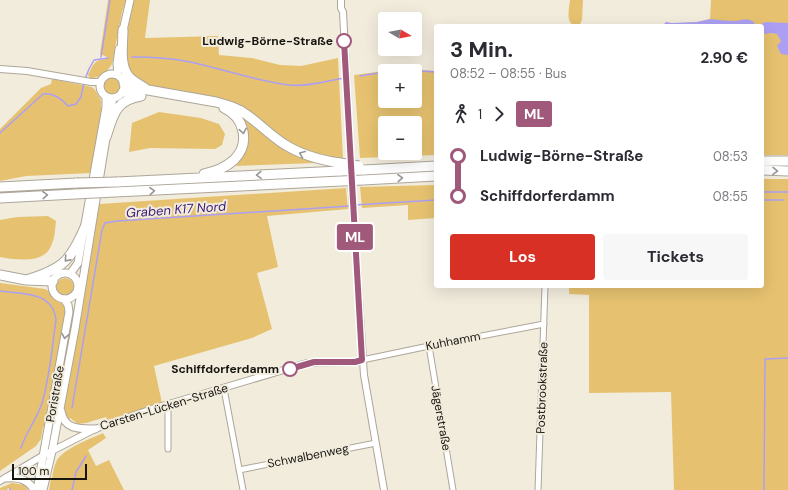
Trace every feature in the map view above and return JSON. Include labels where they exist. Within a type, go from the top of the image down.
[{"type":"highway","points":[[123,30],[122,52],[125,70],[130,77],[152,92],[221,106],[238,118],[241,124],[244,140],[243,148],[235,159],[226,166],[211,172],[187,178]]},
{"type":"highway","points":[[124,88],[228,105],[246,114],[274,137],[293,150],[340,167]]},
{"type":"highway","points":[[106,137],[114,114],[123,102],[152,92]]},
{"type":"highway","points":[[764,161],[788,161]]},
{"type":"highway","points":[[0,187],[187,178],[340,167],[401,168],[434,166]]},
{"type":"highway","points":[[764,170],[788,171]]},
{"type":"highway","points":[[0,199],[15,197],[434,176]]},
{"type":"highway","points":[[26,280],[54,270],[66,261],[76,247],[86,225]]},
{"type":"highway","points":[[0,275],[53,284]]},
{"type":"highway","points":[[0,279],[53,284]]},
{"type":"main road","points":[[115,74],[130,0]]},
{"type":"main road","points":[[115,74],[123,80],[124,88],[117,97],[110,98],[102,92],[100,84],[105,76],[115,74]]},
{"type":"main road","name":"Poristraße","points":[[43,490],[52,451],[75,329],[106,137],[110,98]]},
{"type":"main road","name":"Poristraße","points":[[75,329],[72,297],[78,289],[73,277],[78,263],[86,225],[106,107],[110,98]]},
{"type":"main road","name":"Poristraße","points":[[73,277],[82,267],[88,251]]},
{"type":"main road","points":[[72,297],[64,299],[57,296],[53,284],[55,277],[62,273],[73,277]]},
{"type":"main road","name":"Poristraße","points":[[37,490],[69,312],[68,305],[64,299]]},
{"type":"main road","points":[[60,404],[62,417],[68,424],[79,430],[95,429]]},
{"type":"main road","points":[[3,480],[14,477],[20,478],[29,483],[34,490]]},
{"type":"street","points":[[341,0],[341,8],[343,12]]},
{"type":"street","points":[[345,0],[343,12],[348,127],[362,360],[384,490]]},
{"type":"street","points":[[0,69],[27,71],[100,84]]},
{"type":"street","name":"Postbrookstraße","points":[[538,490],[545,288]]},
{"type":"street","name":"Kuhhamm","points":[[362,360],[544,324]]},
{"type":"street","name":"Jägerstraße","points":[[428,346],[453,490]]},
{"type":"street","name":"Carsten-Lücken-Straße","points":[[3,480],[44,455],[95,429],[168,405],[307,363],[355,362],[362,360]]},
{"type":"street","points":[[224,388],[243,490]]},
{"type":"street","points":[[168,405],[168,449]]},
{"type":"street","name":"Schwalbenweg","points":[[239,470],[376,443]]},
{"type":"shaded area","points":[[108,0],[126,0],[122,12],[112,64],[103,74],[90,78],[88,75],[95,63],[99,60],[107,59],[107,57],[100,54]]},
{"type":"shaded area","points":[[134,0],[150,0],[145,38],[218,36],[219,55],[252,58],[280,65],[301,66],[338,58],[343,159],[316,153],[285,140],[239,105],[206,95],[154,87],[139,81],[128,69],[125,54]]},
{"type":"shaded area","points":[[570,0],[583,0],[582,20],[580,24],[572,24],[570,22]]},
{"type":"shaded area","points":[[711,0],[788,0],[788,155],[764,155],[764,24],[683,24],[710,19]]},
{"type":"shaded area","points":[[711,19],[733,21],[748,20],[754,22],[754,24],[664,24],[666,22],[697,22]]},
{"type":"shaded area","points":[[766,22],[788,23],[788,55],[781,54],[777,46],[781,41],[777,34],[764,34],[764,24],[760,24]]},
{"type":"shaded area","points":[[422,70],[434,71],[434,155],[422,156],[422,116],[378,116],[378,157],[360,158],[354,75],[378,72],[378,108],[422,108]]},
{"type":"shaded area","points":[[112,77],[118,80],[121,86],[118,92],[112,95],[106,92],[103,86],[106,80]]},
{"type":"shaded area","points":[[52,79],[92,87],[101,100],[101,114],[91,173],[26,176],[0,181],[0,129],[41,88],[51,84]]},
{"type":"shaded area","points":[[159,112],[201,118],[219,124],[225,134],[222,145],[215,149],[150,148],[129,152],[132,123]]},
{"type":"shaded area","points":[[242,117],[272,141],[292,154],[315,163],[236,166],[244,154],[247,143],[247,131]]},
{"type":"shaded area","points":[[764,179],[788,179],[788,490],[674,490],[671,392],[589,393],[589,295],[569,294],[569,288],[764,288]]},
{"type":"shaded area","points":[[434,185],[434,218],[408,220],[408,205],[362,208],[360,187]]},
{"type":"shaded area","points":[[346,188],[348,209],[267,216],[278,267],[257,273],[272,329],[252,338],[154,366],[162,403],[107,420],[106,417],[78,424],[70,418],[68,421],[62,405],[99,204]]},
{"type":"shaded area","points":[[48,216],[56,221],[55,234],[51,246],[47,252],[36,258],[21,260],[0,257],[0,220],[17,217]]},
{"type":"shaded area","points":[[65,278],[71,281],[74,287],[71,293],[65,296],[59,293],[56,287],[59,281]]},
{"type":"shaded area","points":[[0,283],[45,289],[56,300],[63,304],[66,312],[47,427],[43,427],[41,439],[36,446],[0,471]]},
{"type":"shaded area","points":[[72,311],[71,324],[53,427]]},
{"type":"shaded area","points":[[103,433],[106,438],[88,450],[96,466],[109,460],[124,490],[49,490],[57,460],[78,444]]},
{"type":"shaded area","points":[[12,483],[24,485],[28,490],[11,490],[8,488],[7,490],[0,490],[0,488]]},
{"type":"waterway","points":[[101,57],[110,0]]},
{"type":"waterway","points":[[132,57],[161,58],[183,61],[264,81],[289,85],[310,84],[344,78]]},
{"type":"waterway","points":[[85,79],[94,60],[108,58]]},
{"type":"waterway","points":[[422,71],[434,72]]},
{"type":"waterway","points":[[360,76],[378,73]]},
{"type":"waterway","points":[[0,133],[43,94],[50,94],[68,106],[76,104],[81,97],[84,83]]},
{"type":"waterway","name":"Graben K17 Nord","points":[[764,192],[788,192]]},
{"type":"waterway","name":"Graben K17 Nord","points":[[354,205],[434,200]]},
{"type":"waterway","points":[[764,200],[783,200]]},
{"type":"waterway","name":"Graben K17 Nord","points":[[72,408],[102,230],[105,223],[350,206]]},
{"type":"waterway","points":[[0,291],[27,294],[43,299],[54,311],[56,320],[45,393],[37,415],[21,448]]},
{"type":"waterway","points":[[764,490],[765,359],[788,358]]},
{"type":"waterway","name":"Graben K17 Nord","points":[[72,490],[76,472],[86,456]]},
{"type":"bus line","name":"ML","points":[[290,369],[314,362],[355,362],[362,360],[344,41]]},
{"type":"place","name":"Ludwig-Börne-Straße","points":[[344,41]]},
{"type":"place","name":"Schiffdorferdamm","points":[[290,369]]}]
